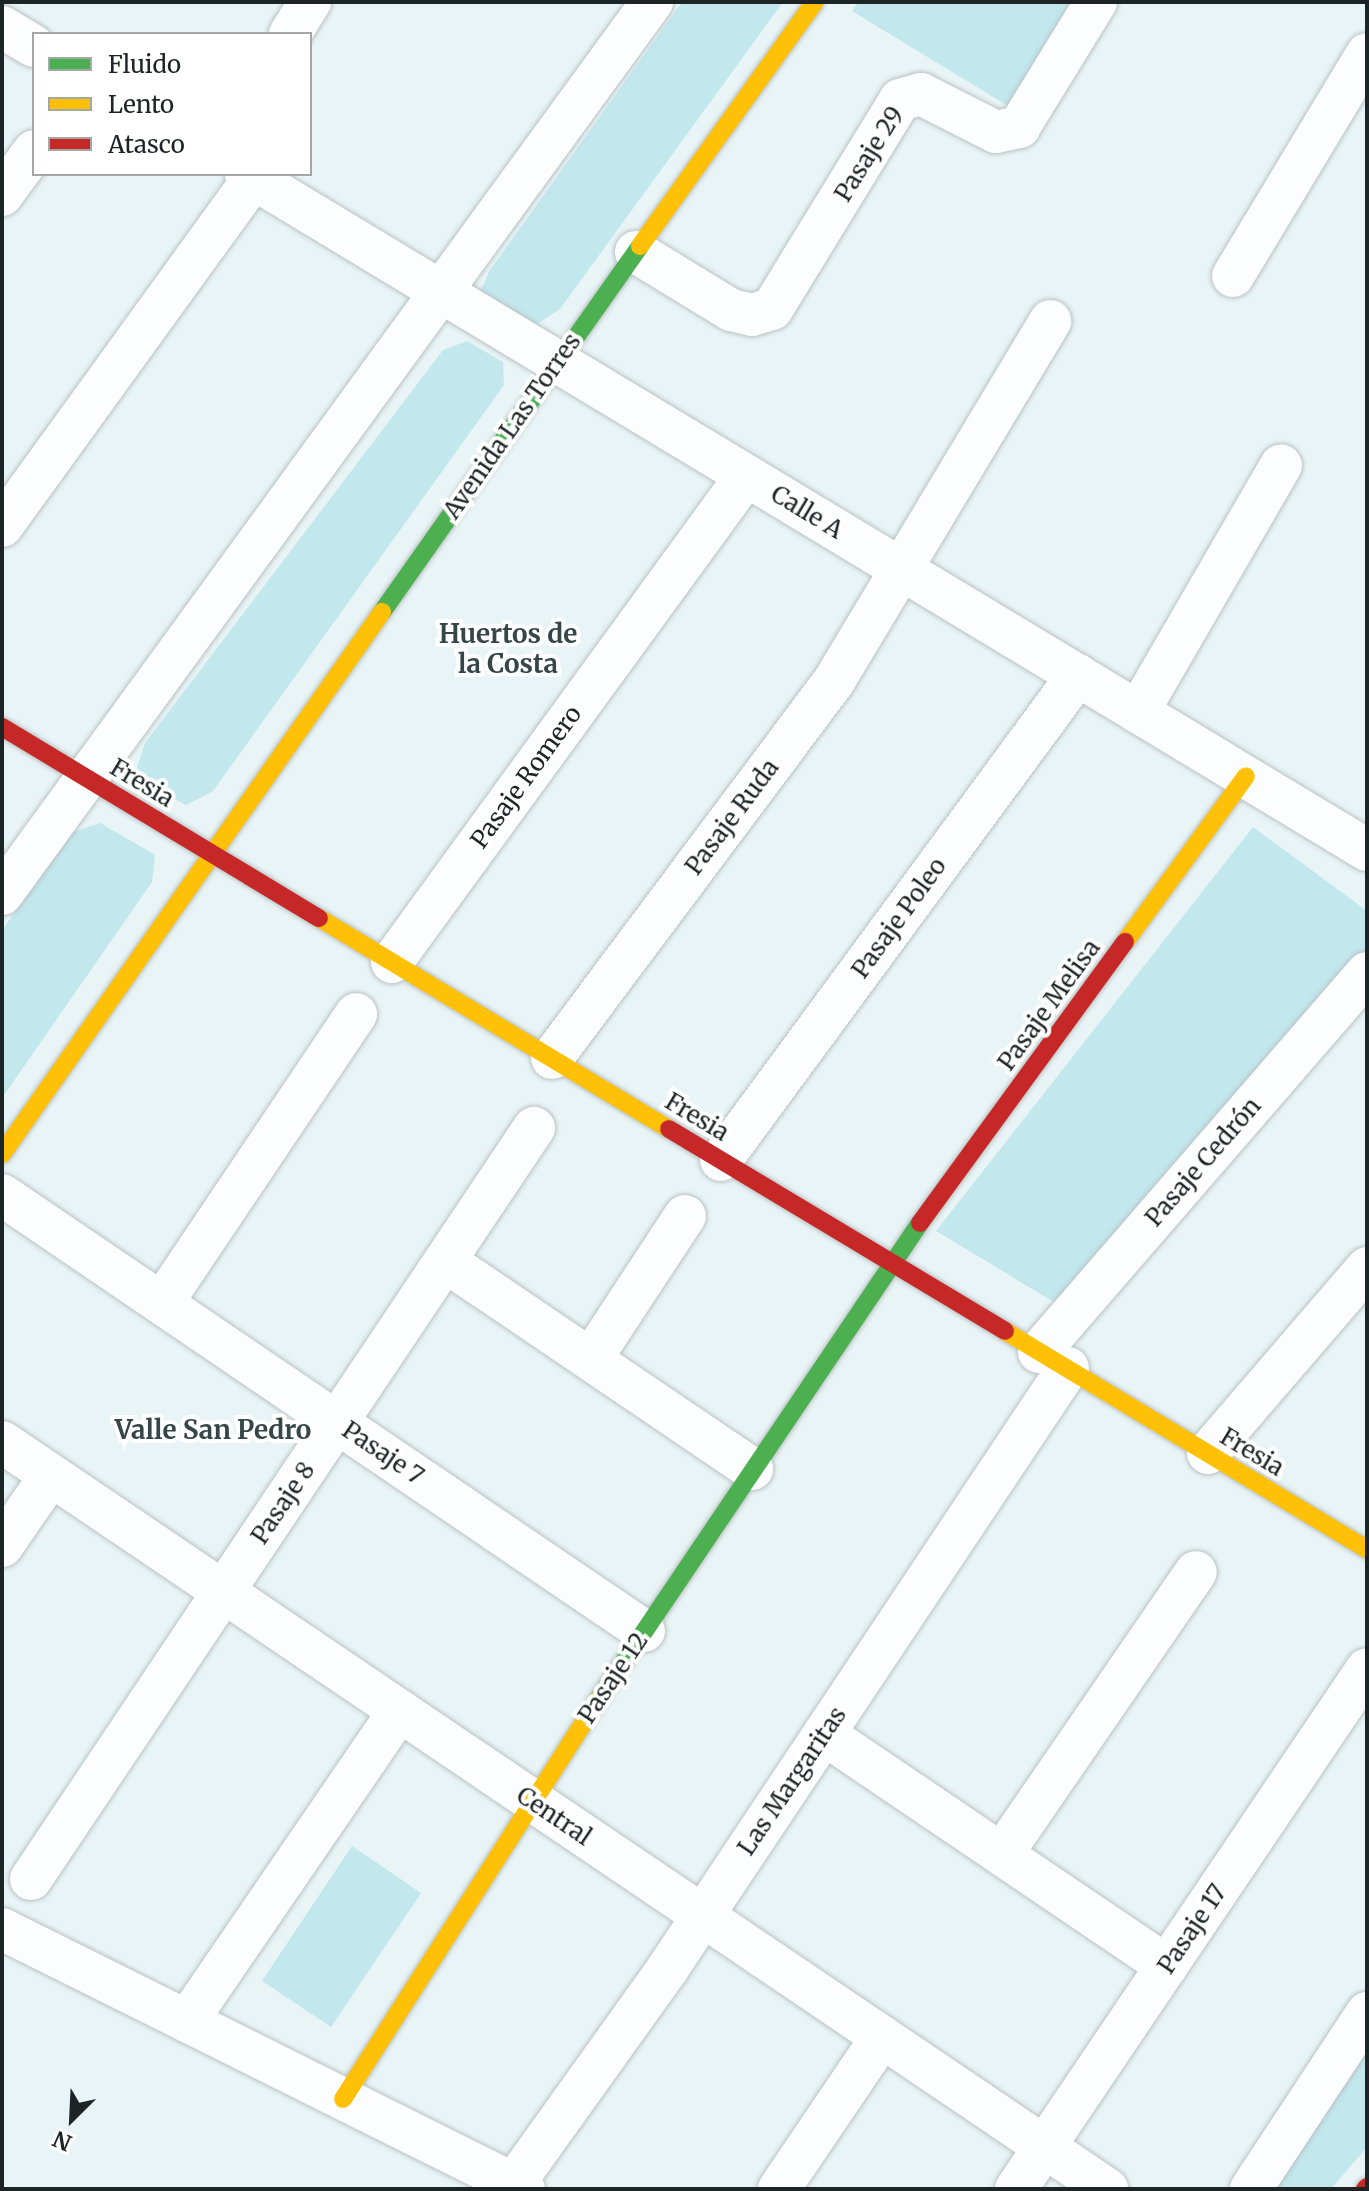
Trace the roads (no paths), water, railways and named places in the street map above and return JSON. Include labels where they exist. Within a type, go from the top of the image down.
[{"type":"street","points":[[291,32],[310,2]]},
{"type":"street","points":[[2,894],[84,776],[443,292],[652,2]]},
{"type":"street","name":"Avenida Las Torres","points":[[2,1154],[557,361],[815,2]]},
{"type":"street","name":"Pasaje 29","points":[[636,252],[731,310],[752,315],[772,309],[900,100],[921,94],[996,132],[1019,127],[1096,2]]},
{"type":"street","points":[[2,27],[32,45]]},
{"type":"street","points":[[1233,276],[1367,54]]},
{"type":"street","points":[[2,195],[32,154]]},
{"type":"street","points":[[2,526],[250,176]]},
{"type":"street","name":"Calle A","points":[[250,176],[1367,850]]},
{"type":"street","name":"Pasaje Ruda","points":[[552,1058],[834,681],[904,571],[1050,321]]},
{"type":"street","points":[[1138,712],[1281,465]]},
{"type":"street","name":"Pasaje Romero","points":[[392,962],[746,476]]},
{"type":"street","name":"Pasaje Poleo","points":[[721,1160],[1078,675]]},
{"type":"street","name":"Fresia","points":[[2,727],[1367,1549]]},
{"type":"street","name":"Pasaje Melisa","points":[[891,1262],[1246,776]]},
{"type":"street","name":"Pasaje Cedrón","points":[[1053,1360],[1367,973]]},
{"type":"street","points":[[162,1303],[356,1014]]},
{"type":"street","name":"Pasaje 8","points":[[31,1879],[534,1128]]},
{"type":"street","name":"Pasaje 7","points":[[2,1195],[644,1631]]},
{"type":"street","points":[[591,1359],[685,1216]]},
{"type":"street","points":[[445,1261],[752,1469]]},
{"type":"street","name":"Pasaje 12","points":[[343,2099],[531,1800],[891,1262]]},
{"type":"street","points":[[1208,1453],[1367,1268]]},
{"type":"street","name":"Las Margaritas","points":[[516,2187],[824,1734],[1053,1360]]},
{"type":"street","name":"Central","points":[[2,1442],[1107,2189]]},
{"type":"street","points":[[2,1546],[51,1475]]},
{"type":"street","points":[[1002,1854],[1196,1572]]},
{"type":"street","name":"Pasaje 17","points":[[1016,2189],[1367,1669]]},
{"type":"street","points":[[187,2021],[399,1711]]},
{"type":"street","points":[[824,1734],[1167,1966]]},
{"type":"street","points":[[2,1929],[516,2187]]},
{"type":"street","points":[[1251,2189],[1367,2013]]},
{"type":"street","points":[[779,2189],[882,2037]]},
{"type":"district","name":"Huertos de la Costa","points":[[508,649]]},
{"type":"district","name":"Valle San Pedro","points":[[213,1430]]}]
